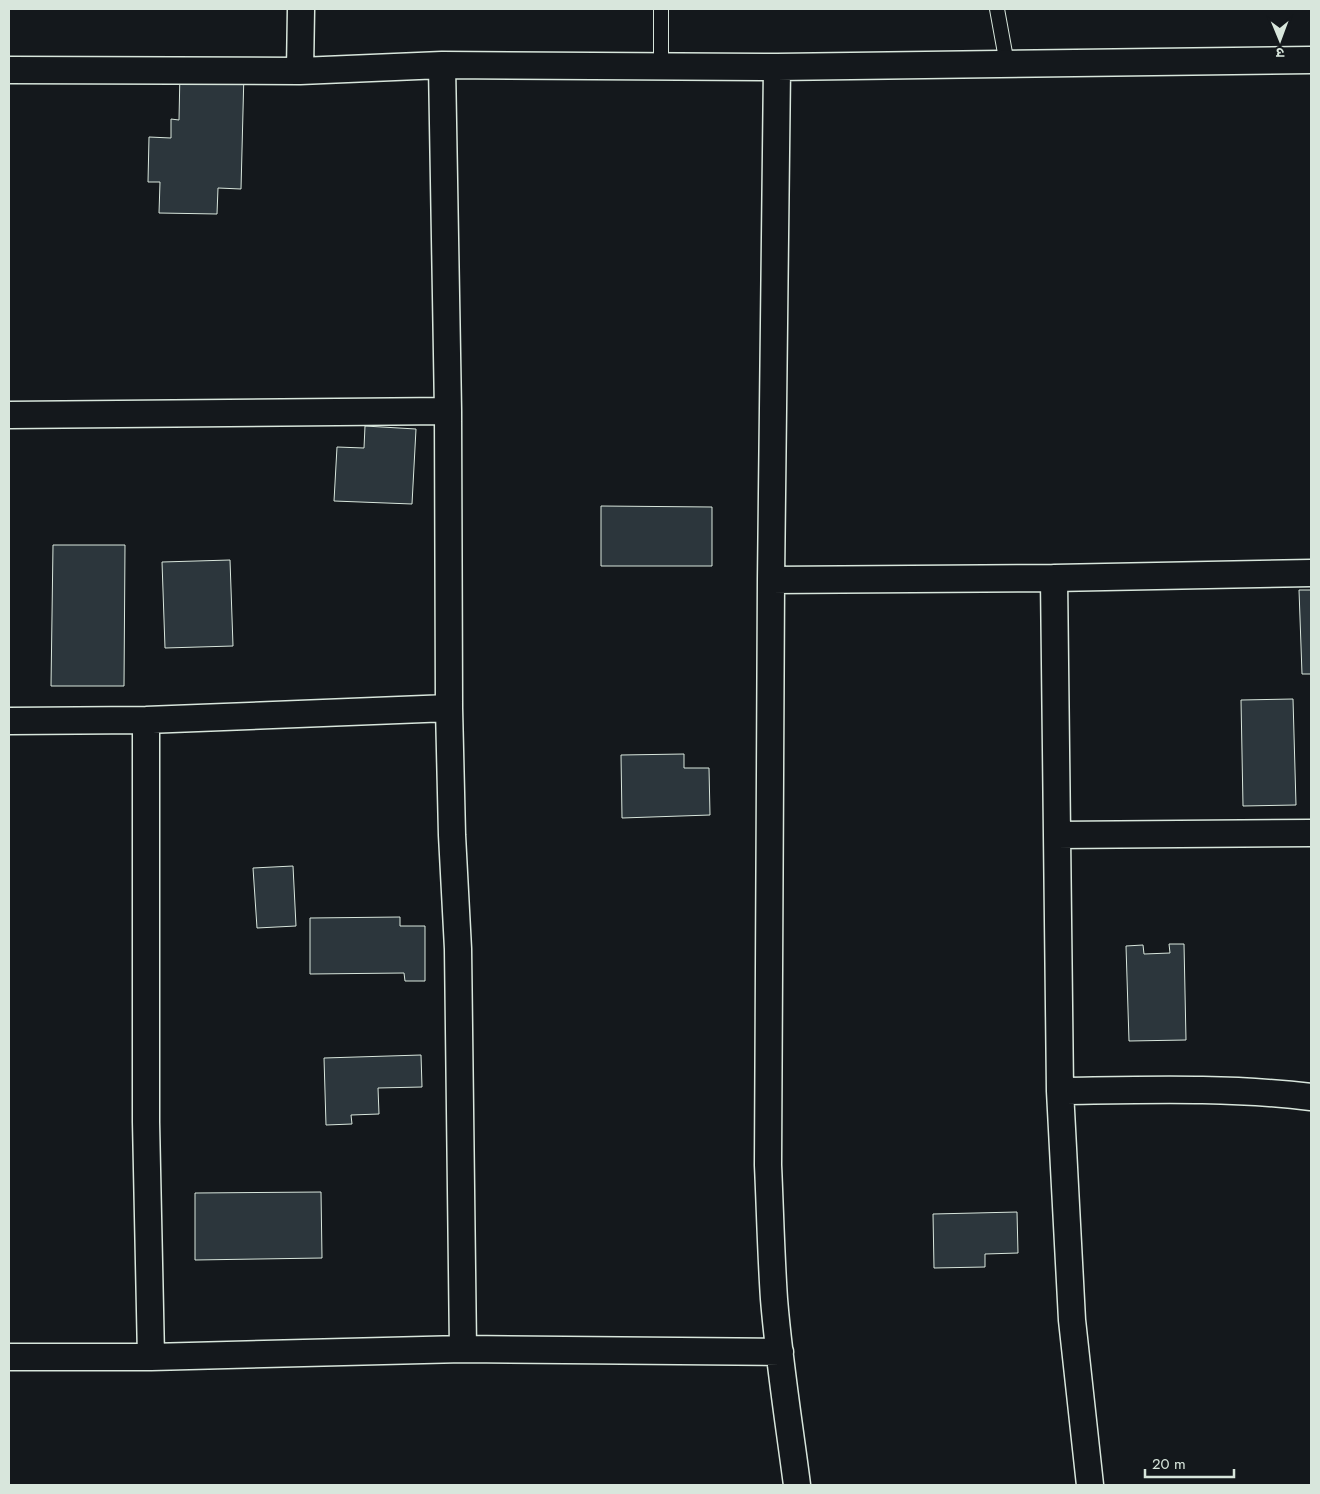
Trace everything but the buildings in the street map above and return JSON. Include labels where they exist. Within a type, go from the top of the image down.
[{"type":"street","points":[[300,71],[301,9]]},
{"type":"street","points":[[9,70],[300,71],[442,65],[777,67],[1311,60]]},
{"type":"street","points":[[442,65],[448,411],[449,708],[452,835],[458,949],[463,1349]]},
{"type":"street","points":[[777,67],[771,580],[768,1165],[771,1247],[780,1352],[797,1485]]},
{"type":"street","points":[[9,415],[448,411]]},
{"type":"street","points":[[771,580],[1054,578],[1311,572]]},
{"type":"street","points":[[1054,578],[1060,1090],[1072,1320],[1090,1485]]},
{"type":"street","points":[[9,721],[146,720],[449,708]]},
{"type":"street","points":[[146,720],[146,1122],[151,1357]]},
{"type":"street","points":[[1057,835],[1311,833]]},
{"type":"street","points":[[1060,1090],[1204,1090],[1311,1097]]},
{"type":"street","points":[[9,1357],[151,1357],[463,1349],[780,1352]]},
{"type":"lane","points":[[661,66],[662,9]]},
{"type":"lane","points":[[997,9],[1007,64]]}]
